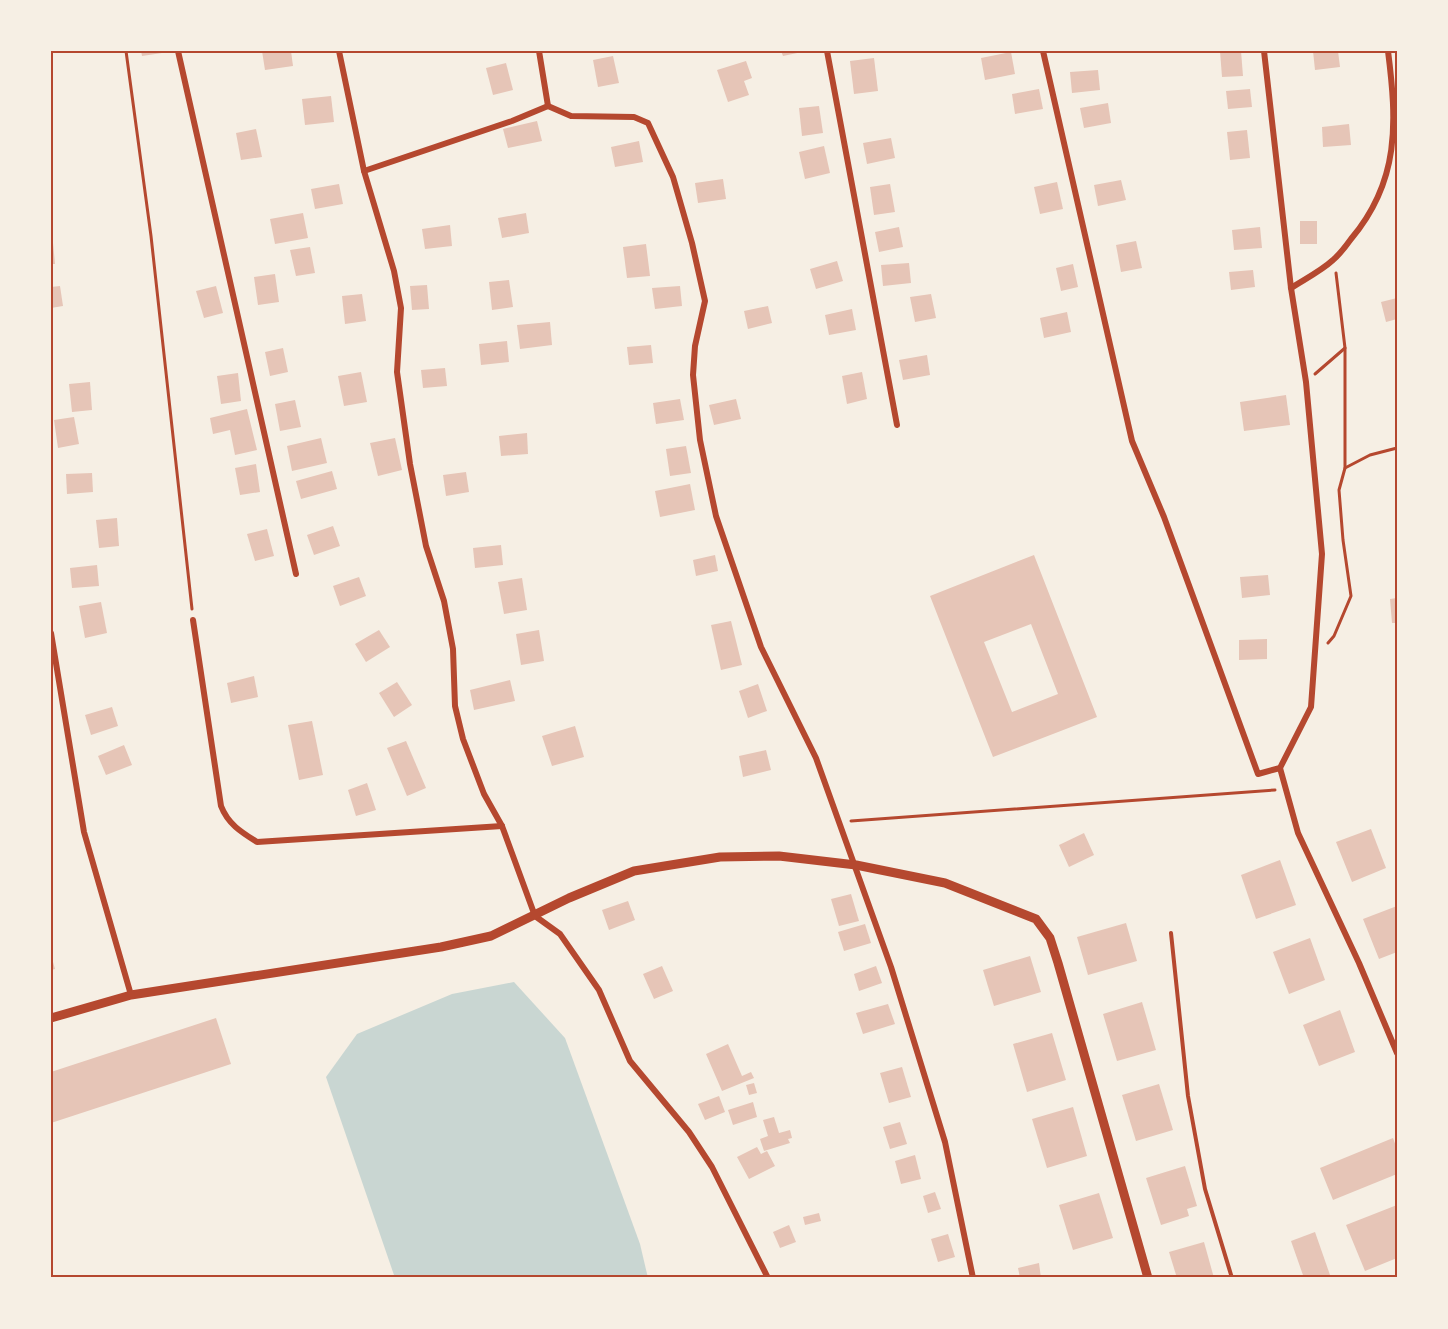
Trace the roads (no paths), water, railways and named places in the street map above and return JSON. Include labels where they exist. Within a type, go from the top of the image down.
[{"type":"street","points":[[178,51],[296,574]]},
{"type":"street","points":[[339,51],[364,171],[394,271],[401,308],[397,372],[403,418],[426,546],[446,610],[453,649],[455,706],[463,739],[484,794],[502,826],[535,916],[560,934],[599,990],[630,1061],[689,1132],[712,1167],[768,1278]]},
{"type":"street","points":[[539,51],[548,105]]},
{"type":"street","points":[[827,51],[897,425]]},
{"type":"street","points":[[1043,51],[1132,441],[1168,527],[1258,774],[1280,768]]},
{"type":"street","points":[[1264,51],[1291,288],[1306,382],[1322,554],[1311,707],[1280,768],[1298,833],[1359,963],[1397,1053]]},
{"type":"street","points":[[1291,288],[1334,259],[1366,222],[1380,193],[1391,163],[1394,97],[1388,51]]},
{"type":"street","points":[[364,171],[512,121],[548,105],[571,116],[634,117],[648,123],[673,177],[692,243],[705,301],[695,346],[693,375],[700,440],[716,516],[761,647],[816,759],[891,967],[945,1142],[973,1278]]},
{"type":"street","points":[[193,620],[221,806],[225,817],[239,831],[257,842],[502,826]]},
{"type":"street","points":[[51,633],[84,832],[131,995]]},
{"type":"street","points":[[51,1018],[131,995],[441,947],[491,936],[569,898],[634,871],[720,856],[779,856],[856,865],[945,883],[1036,919],[1050,938],[1148,1278]]},
{"type":"lane","points":[[1171,933],[1188,1096],[1205,1189],[1232,1278]]}]
